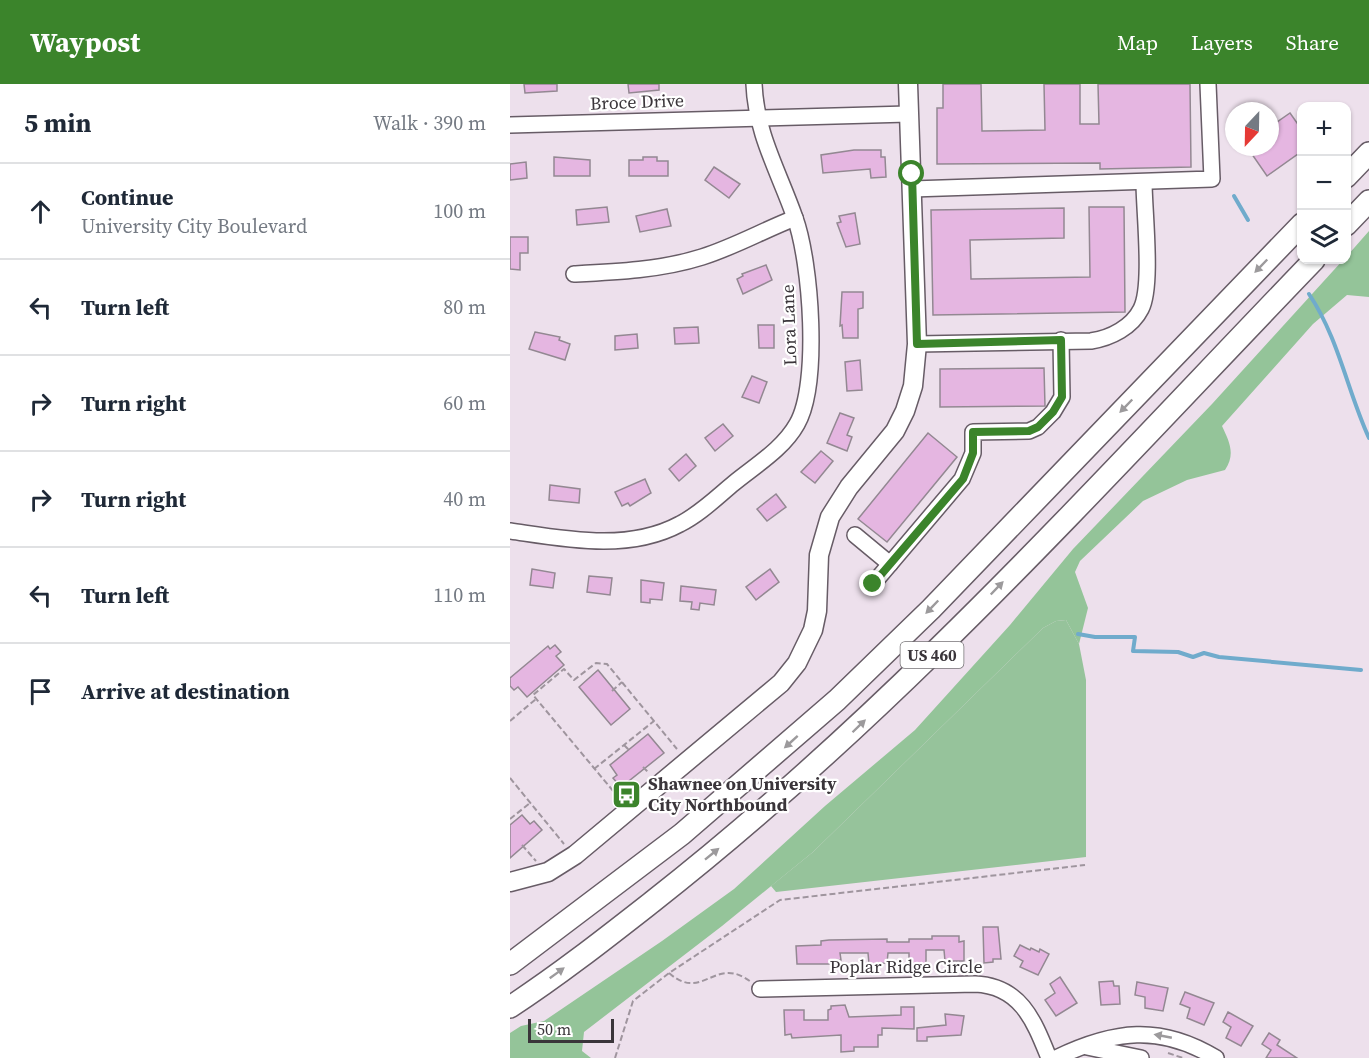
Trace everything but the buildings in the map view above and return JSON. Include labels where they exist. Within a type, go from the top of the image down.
[{"type":"highway","points":[[1351,173],[1369,153]]},
{"type":"highway","points":[[1351,221],[1369,201]]},
{"type":"highway","name":"US 460","points":[[510,964],[674,840],[768,763],[837,700],[931,609],[1297,229]]},
{"type":"highway","name":"US 460","points":[[510,1007],[681,879],[769,807],[848,735],[956,632],[1310,264]]},
{"type":"main road","points":[[510,882],[541,875],[575,855],[767,695],[793,670],[809,640],[816,619],[819,555],[824,532],[844,493],[883,448],[902,417],[913,386],[917,344],[908,84]]},
{"type":"street","name":"Lora Lane","points":[[510,531],[553,537],[618,541],[657,533],[687,520],[777,449],[798,423],[807,401],[810,375],[805,254],[795,218],[771,163],[758,118],[754,84]]},
{"type":"street","points":[[912,189],[1212,179],[1209,84]]},
{"type":"street","name":"Broce Drive","points":[[510,125],[908,114]]},
{"type":"street","points":[[917,344],[1108,338],[1135,318],[1142,308],[1146,290],[1144,182]]},
{"type":"street","points":[[574,274],[638,269],[688,261],[724,249],[795,218]]},
{"type":"street","points":[[873,584],[963,479],[973,453],[973,432],[1029,431],[1038,427],[1058,405],[1063,387],[1061,340]]},
{"type":"street","points":[[855,535],[890,564]]},
{"type":"street","name":"Poplar Ridge Circle","points":[[760,989],[975,984],[993,986],[1010,994],[1030,1014],[1048,1058]]},
{"type":"street","points":[[1056,1058],[1081,1047],[1134,1034],[1156,1034],[1197,1047],[1216,1058]]},
{"type":"street","points":[[1081,1047],[1141,1058]]},
{"type":"path","points":[[621,800],[533,695],[564,669],[574,681],[596,663],[607,664],[681,753]]},
{"type":"path","points":[[544,679],[547,683]]},
{"type":"path","points":[[612,691],[622,682]]},
{"type":"path","points":[[510,720],[536,699]]},
{"type":"path","points":[[594,769],[654,721]]},
{"type":"path","points":[[624,745],[630,751]]},
{"type":"path","points":[[643,767],[649,773]]},
{"type":"path","points":[[510,778],[566,846]]},
{"type":"path","points":[[510,819],[530,803]]},
{"type":"path","points":[[522,844],[538,863]]},
{"type":"path","points":[[615,1058],[633,1001],[669,973],[780,900],[1084,865]]},
{"type":"path","points":[[669,973],[678,981],[692,985],[717,974],[730,973],[745,978],[760,989]]},
{"type":"green space","points":[[1369,231],[1369,297],[1347,295],[1313,324],[1222,426],[1231,453],[1225,470],[1187,480],[1143,501],[1080,561],[1075,572],[1088,608],[1079,644],[1066,620],[1056,621],[1043,628],[813,852],[722,926],[584,1032],[582,1051],[591,1058],[510,1058],[510,1033],[521,1026],[544,1021],[734,889],[825,806],[915,730],[1010,625],[1073,549],[1212,404],[1339,264],[1351,264],[1351,251]]},
{"type":"green space","points":[[1066,620],[1079,644],[1086,680],[1086,857],[776,892],[771,886],[813,852],[1043,628],[1056,621]]},
{"type":"waterway","points":[[1234,196],[1248,220]]},
{"type":"waterway","points":[[1309,294],[1328,329],[1369,438]]},
{"type":"waterway","points":[[1078,634],[1095,637],[1135,637],[1133,651],[1178,652],[1193,657],[1204,653],[1219,657],[1361,670]]},
{"type":"place","name":"Shawnee on University City Northbound","points":[[627,794]]},
{"type":"route","points":[[873,584],[963,479],[973,453],[973,432],[1029,431],[1038,427],[1058,405],[1063,387],[1061,340],[917,344],[912,174]]}]
